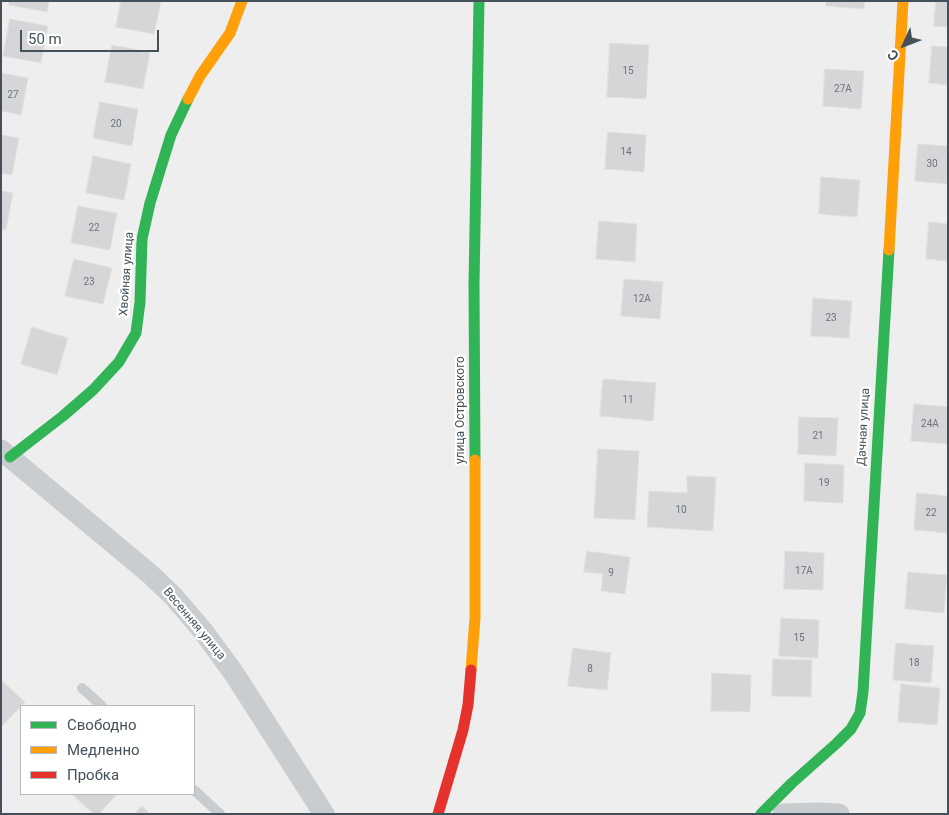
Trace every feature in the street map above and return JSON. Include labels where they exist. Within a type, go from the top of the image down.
[{"type":"street","name":"Хвойная улица","points":[[6,454],[63,416],[93,390],[119,362],[136,333],[140,302],[142,239],[150,203],[171,135],[200,76],[230,33],[242,1]]},
{"type":"street","name":"улица Островского","points":[[438,814],[463,730],[468,705],[475,618],[474,284],[479,1]]},
{"type":"street","name":"Дачная улица","points":[[761,814],[851,729],[860,713],[903,1]]},
{"type":"street","name":"Весенняя улица","points":[[6,454],[150,574],[174,597],[203,631],[235,675],[324,814]]},
{"type":"street","points":[[783,814],[839,814]]},
{"type":"lane","points":[[82,688],[101,705]]},
{"type":"lane","points":[[195,791],[220,814]]},
{"type":"building","points":[[9,1],[49,1],[47,12],[9,5]]},
{"type":"building","points":[[121,1],[161,1],[154,34],[116,27]]},
{"type":"building","points":[[826,1],[865,1],[864,9],[826,6]]},
{"type":"building","points":[[936,1],[948,1],[948,27],[934,26]]},
{"type":"building","points":[[10,19],[48,26],[41,63],[3,56]]},
{"type":"building","points":[[610,43],[649,45],[646,99],[607,97]]},
{"type":"building","points":[[112,45],[150,52],[143,89],[105,82]]},
{"type":"building","points":[[932,46],[948,47],[948,85],[929,83]]},
{"type":"building","points":[[825,69],[864,71],[861,109],[823,106]]},
{"type":"building","points":[[1,73],[28,78],[21,115],[1,111]]},
{"type":"building","points":[[100,102],[138,109],[132,146],[93,138]]},
{"type":"building","points":[[608,132],[646,135],[644,172],[605,169]]},
{"type":"building","points":[[1,135],[19,138],[12,175],[1,173]]},
{"type":"building","points":[[918,144],[948,146],[948,184],[915,181]]},
{"type":"building","points":[[93,156],[131,164],[124,200],[86,193]]},
{"type":"building","points":[[821,177],[860,180],[857,217],[819,214]]},
{"type":"building","points":[[1,191],[13,193],[6,230],[1,229]]},
{"type":"building","points":[[78,206],[117,213],[110,250],[71,243]]},
{"type":"building","points":[[599,221],[637,224],[635,262],[596,259]]},
{"type":"building","points":[[929,222],[948,224],[948,261],[926,259]]},
{"type":"building","points":[[74,259],[112,268],[103,304],[65,296]]},
{"type":"building","points":[[624,279],[663,282],[660,319],[621,316]]},
{"type":"building","points":[[813,298],[852,301],[849,338],[811,336]]},
{"type":"building","points":[[32,327],[68,338],[57,375],[21,364]]},
{"type":"building","points":[[603,379],[656,383],[653,421],[600,416]]},
{"type":"building","points":[[914,404],[948,407],[948,444],[911,441]]},
{"type":"building","points":[[799,417],[838,418],[836,456],[798,454]]},
{"type":"building","points":[[598,449],[639,451],[635,520],[594,518]]},
{"type":"building","points":[[805,463],[844,465],[843,503],[804,501]]},
{"type":"building","points":[[687,476],[716,477],[713,531],[647,527],[649,491],[687,493]]},
{"type":"building","points":[[917,493],[948,496],[948,533],[914,530]]},
{"type":"building","points":[[587,551],[630,557],[625,594],[601,591],[603,574],[584,572]]},
{"type":"building","points":[[785,551],[824,553],[823,590],[784,589]]},
{"type":"building","points":[[908,572],[947,575],[944,613],[905,609]]},
{"type":"building","points":[[781,618],[819,620],[818,658],[779,656]]},
{"type":"building","points":[[896,643],[934,646],[931,683],[893,680]]},
{"type":"building","points":[[573,648],[611,653],[607,690],[568,686]]},
{"type":"building","points":[[773,659],[812,660],[811,697],[772,696]]},
{"type":"building","points":[[712,673],[751,675],[750,712],[711,711]]},
{"type":"building","points":[[1,680],[25,702],[20,705],[1,727]]},
{"type":"building","points":[[901,684],[940,688],[937,725],[898,722]]},
{"type":"building","points":[[73,795],[116,795],[99,814],[94,814]]},
{"type":"building","points":[[142,806],[150,814],[135,814]]},
{"type":"traffic: fast","points":[[475,460],[474,284],[479,1]]},
{"type":"traffic: fast","points":[[10,457],[93,390],[119,362],[136,333],[140,302],[142,239],[150,203],[171,135],[188,99]]},
{"type":"traffic: fast","points":[[761,814],[851,729],[860,713],[863,692],[889,250]]},
{"type":"traffic: slow","points":[[188,99],[200,76],[230,33],[242,1]]},
{"type":"traffic: slow","points":[[889,250],[903,1]]},
{"type":"traffic: slow","points":[[471,670],[475,618],[475,460]]},
{"type":"traffic: jam","points":[[438,814],[463,730],[468,705],[471,670]]}]
